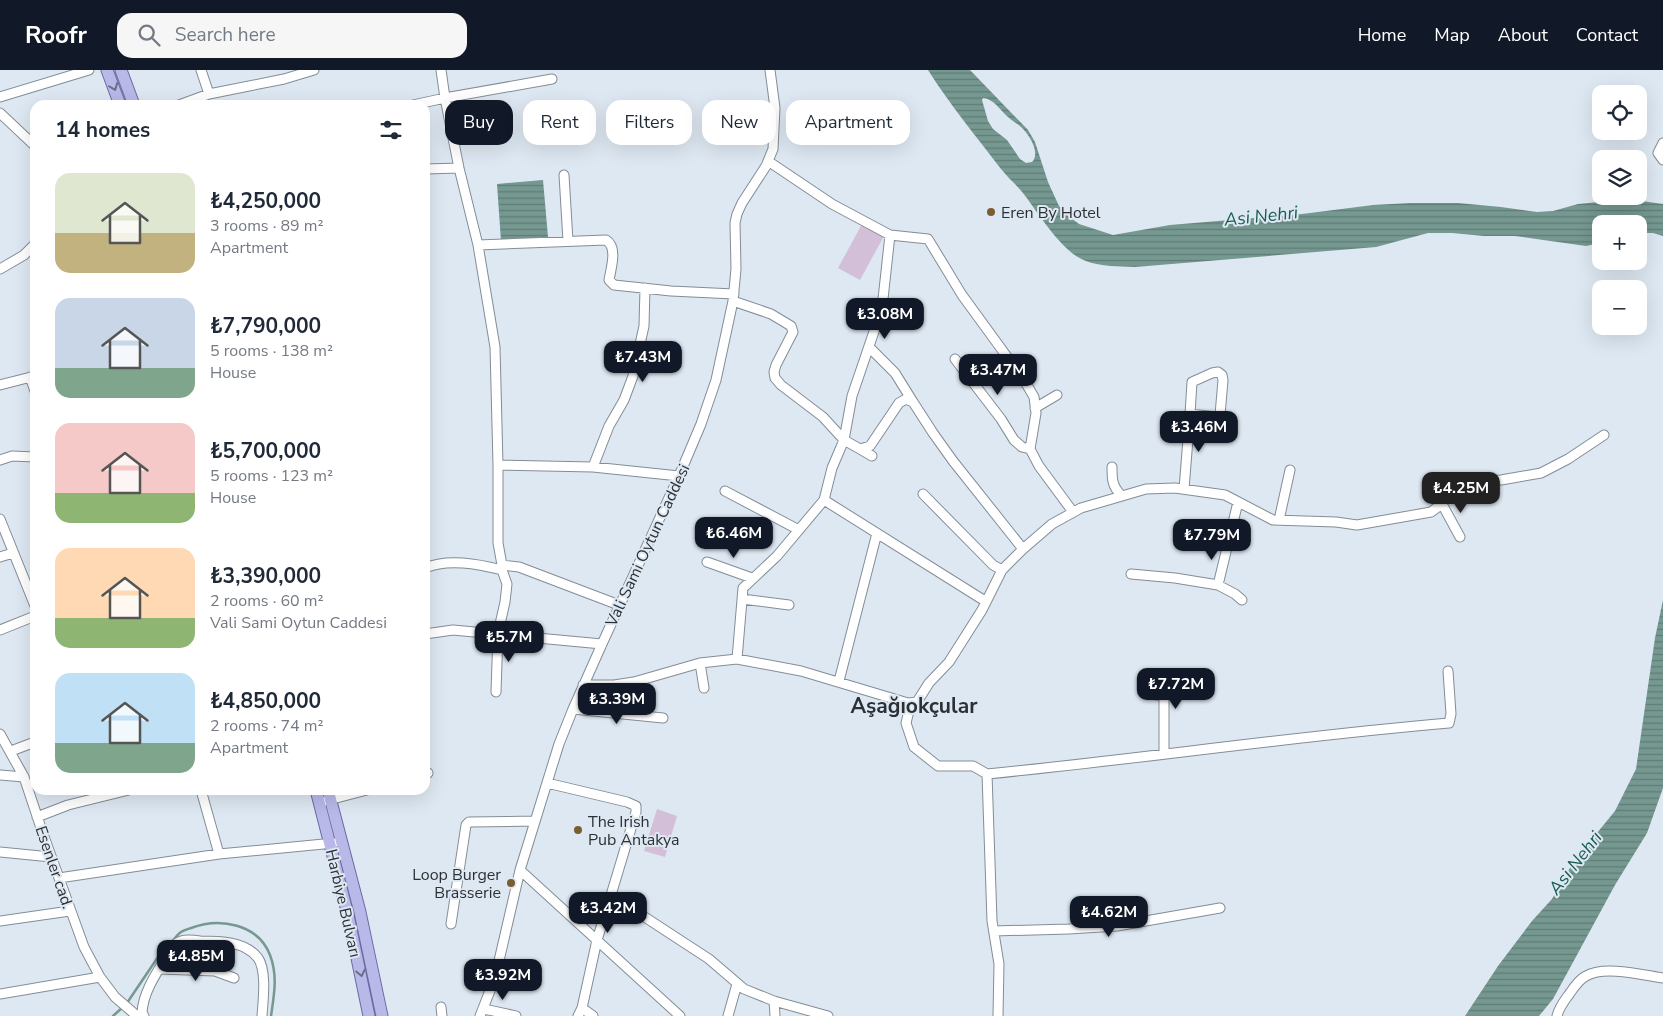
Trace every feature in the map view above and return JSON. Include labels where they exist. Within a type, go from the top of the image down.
[{"type":"main road","points":[[106,70],[118,100]]},
{"type":"main road","points":[[121,70],[132,100]]},
{"type":"main road","name":"Harbiye Bulvarı","points":[[326,798],[369,1016]]},
{"type":"main road","name":"Harbiye Bulvarı","points":[[336,842],[360,912],[382,1016]]},
{"type":"street","points":[[0,97],[89,70]]},
{"type":"street","points":[[201,70],[209,94]]},
{"type":"street","points":[[193,100],[283,74],[314,70]]},
{"type":"street","points":[[442,70],[445,98],[478,245],[495,347],[498,543],[507,584],[498,633],[496,692]]},
{"type":"street","name":"Vali Sami Oytun Caddesi","points":[[482,1012],[495,978],[520,870],[573,708],[679,476],[711,395],[724,347],[734,298],[737,214],[773,149],[776,108],[770,70]]},
{"type":"street","points":[[430,101],[552,79]]},
{"type":"street","points":[[0,114],[30,141]]},
{"type":"street","points":[[1663,143],[1658,153],[1663,160]]},
{"type":"street","points":[[768,161],[832,204],[890,235],[928,239],[962,295],[1024,380],[1034,397],[1035,408],[1030,449],[1039,466],[1073,512]]},
{"type":"street","points":[[430,169],[460,168]]},
{"type":"street","points":[[564,175],[568,241]]},
{"type":"street","points":[[738,659],[743,588],[777,556],[824,500],[832,468],[844,440],[852,396],[870,348],[882,308],[890,235]]},
{"type":"street","points":[[478,245],[606,240],[610,242],[613,248],[609,280],[614,285],[734,298],[771,314],[791,326],[793,332],[776,365],[775,378],[781,385],[823,417],[844,440],[872,456]]},
{"type":"street","points":[[0,269],[24,255],[30,249]]},
{"type":"street","points":[[593,467],[609,426],[624,400],[633,376],[644,326],[645,288]]},
{"type":"street","points":[[870,348],[895,373],[948,454],[1023,549]]},
{"type":"street","points":[[955,359],[1001,419],[1014,440],[1022,447],[1030,449]]},
{"type":"street","points":[[1184,489],[1192,382],[1212,372],[1218,372],[1222,375],[1223,380],[1220,415],[1217,417],[1190,414]]},
{"type":"street","points":[[0,385],[30,377]]},
{"type":"street","points":[[1035,408],[1057,395]]},
{"type":"street","points":[[860,449],[870,446],[886,429],[899,403],[906,400],[913,402]]},
{"type":"street","points":[[583,685],[614,685],[634,682],[700,663],[738,659],[801,671],[908,703],[917,702],[928,683],[949,662],[982,610],[1002,570],[1052,524],[1081,508],[1146,489],[1184,489],[1225,495],[1274,520],[1336,522],[1357,525],[1431,512],[1442,504],[1451,492],[1472,482],[1500,480],[1542,473],[1568,459],[1604,435]]},
{"type":"street","points":[[0,460],[12,456],[30,457]]},
{"type":"street","points":[[498,465],[593,467],[679,476]]},
{"type":"street","points":[[1112,467],[1114,488],[1121,495]]},
{"type":"street","points":[[1279,520],[1290,470]]},
{"type":"street","points":[[725,491],[799,530]]},
{"type":"street","points":[[923,494],[993,564],[1002,570]]},
{"type":"street","points":[[824,500],[985,601]]},
{"type":"street","points":[[1218,585],[1238,502]]},
{"type":"street","points":[[1442,504],[1460,537]]},
{"type":"street","points":[[0,519],[30,594]]},
{"type":"street","points":[[839,681],[877,533]]},
{"type":"street","points":[[0,557],[13,553]]},
{"type":"street","points":[[708,562],[752,578]]},
{"type":"street","points":[[430,566],[463,563],[502,567],[518,566],[619,605]]},
{"type":"street","points":[[1131,574],[1175,578],[1218,585],[1242,600]]},
{"type":"street","points":[[742,599],[789,605]]},
{"type":"street","points":[[0,630],[30,618]]},
{"type":"street","points":[[430,633],[453,630],[602,644]]},
{"type":"street","points":[[700,663],[704,688]]},
{"type":"street","points":[[911,702],[906,723],[914,747],[938,766],[973,766],[987,774],[1449,723],[1451,714],[1448,671]]},
{"type":"street","points":[[1151,694],[1164,696],[1164,754]]},
{"type":"street","points":[[573,708],[663,718]]},
{"type":"street","name":"Esenler cad.","points":[[0,734],[24,777],[84,948],[100,977],[115,997],[139,1015]]},
{"type":"street","points":[[10,751],[30,744]]},
{"type":"street","points":[[987,774],[992,921],[999,964],[998,1016]]},
{"type":"street","points":[[0,775],[24,777]]},
{"type":"street","points":[[547,783],[627,802],[636,806],[636,812],[597,940],[580,1012],[593,1016]]},
{"type":"street","points":[[37,817],[68,805],[109,795]]},
{"type":"street","points":[[202,795],[219,854]]},
{"type":"street","points":[[326,798],[341,795]]},
{"type":"street","points":[[451,924],[466,825],[470,822],[535,821]]},
{"type":"street","points":[[59,878],[219,854],[336,842]]},
{"type":"street","points":[[0,852],[51,858]]},
{"type":"street","points":[[520,870],[680,1016]]},
{"type":"street","points":[[611,895],[710,959],[744,989],[774,1001],[828,1016]]},
{"type":"street","points":[[994,931],[1117,926],[1220,908]]},
{"type":"street","points":[[0,921],[70,911]]},
{"type":"street","points":[[139,1015],[148,990],[176,943],[182,941],[216,941],[236,944],[259,959],[263,972],[262,1016]]},
{"type":"street","points":[[160,968],[216,972],[234,978]]},
{"type":"street","points":[[1557,1016],[1559,1007],[1573,990],[1586,976],[1596,972],[1615,971],[1663,978]]},
{"type":"street","points":[[0,994],[100,977]]},
{"type":"street","points":[[728,1016],[737,984]]},
{"type":"street","points":[[774,1001],[775,1016]]},
{"type":"street","points":[[482,1012],[516,1016]]},
{"type":"shaded area","points":[[862,224],[884,236],[860,280],[838,268]]},
{"type":"shaded area","points":[[657,809],[677,816],[665,857],[644,851]]},
{"type":"water","points":[[928,70],[970,70],[1028,130],[1035,142],[1048,182],[1059,206],[1079,224],[1113,235],[1170,225],[1302,214],[1373,205],[1458,203],[1537,212],[1553,211],[1578,204],[1592,203],[1592,205],[1647,205],[1647,202],[1663,204],[1663,236],[1647,233],[1647,215],[1592,215],[1592,245],[1586,246],[1515,236],[1428,233],[1376,247],[1135,267],[1098,264],[1077,257],[1061,243],[954,108]],"holes":[[[983,98],[994,103],[1027,134],[1035,149],[1032,162],[1026,163],[1020,159],[1007,140],[993,129],[988,121],[982,100]]]},
{"type":"water","points":[[543,180],[548,237],[501,241],[497,184]]},
{"type":"water","name":"Asi Nehri","points":[[1663,600],[1663,788],[1647,833],[1615,885],[1553,999],[1539,1016],[1465,1016],[1498,966],[1532,921],[1552,899],[1574,861],[1615,811],[1636,769],[1655,638]]},
{"type":"waterway","points":[[173,941],[183,931],[214,923],[237,926],[257,936],[270,955],[274,970],[275,986],[271,1016]]},
{"type":"waterway","points":[[127,1003],[160,954],[169,945]]},
{"type":"waterway","points":[[113,1016],[123,1007]]},
{"type":"place","name":"Eren By Hotel","points":[[991,212]]},
{"type":"place","name":"The Irish Pub Antakya","points":[[578,830]]},
{"type":"place","name":"Loop Burger Brasserie","points":[[511,883]]},
{"type":"district","name":"Aşağıokçular","points":[[914,706]]}]
